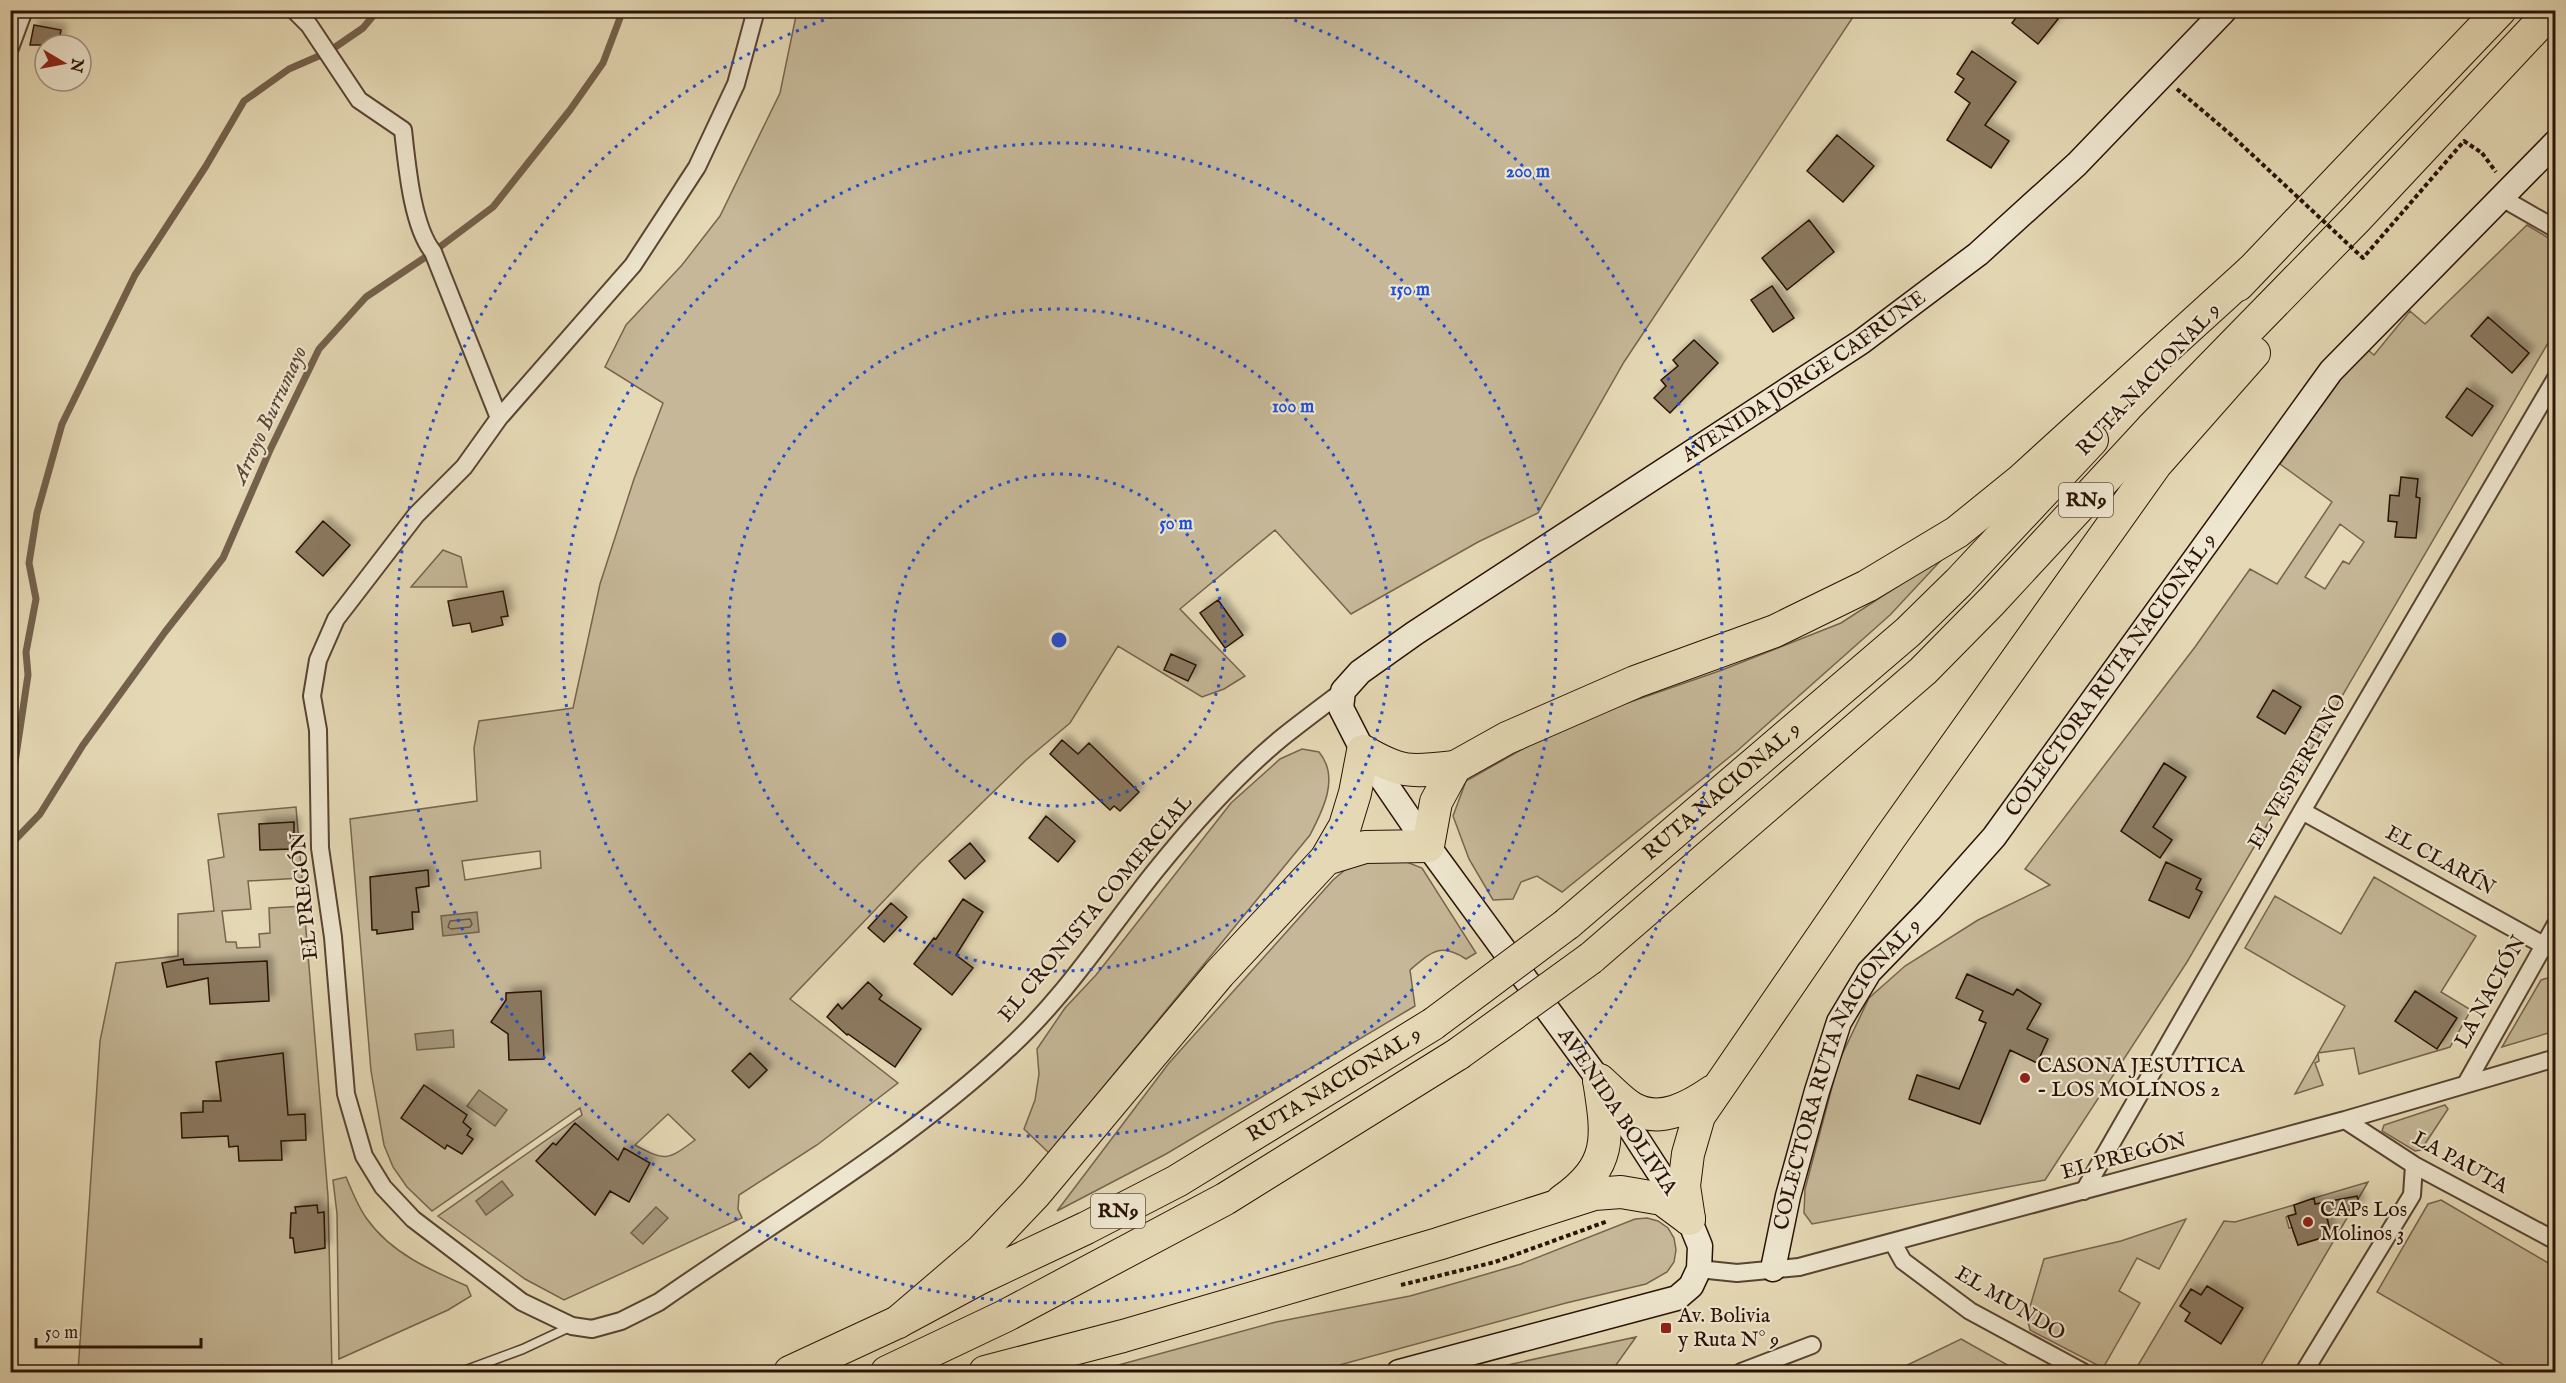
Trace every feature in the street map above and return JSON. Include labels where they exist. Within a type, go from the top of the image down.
[{"type":"highway","name":"RUTA NACIONAL 9","points":[[790,1372],[898,1322],[980,1278],[1086,1228],[1177,1181],[1433,1024],[1567,924],[1908,632],[1959,582],[2500,10]]},
{"type":"highway","name":"RUTA NACIONAL 9","points":[[888,1372],[1005,1316],[1225,1199],[1458,1054],[1591,958],[1923,671],[1992,601],[2151,429],[2357,218],[2552,10]]},
{"type":"highway","points":[[1689,1219],[1684,1186],[1688,1154],[1699,1116],[1889,839],[2156,464],[2289,314],[2357,218]]},
{"type":"highway","points":[[898,1322],[981,1251],[1035,1194],[1219,975],[1326,859],[1346,826],[1363,751],[1389,766],[1416,772],[1455,767],[1507,738],[1635,682],[1775,631],[1867,586],[1957,532],[2020,481],[2251,271]]},
{"type":"highway","points":[[1326,859],[1365,847],[1428,846],[1436,802],[1455,767]]},
{"type":"highway","points":[[1599,1080],[1632,1108],[1658,1114],[1680,1111],[1719,1087]]},
{"type":"highway","points":[[1549,1210],[1581,1188],[1596,1169],[1604,1147],[1606,1125],[1599,1080]]},
{"type":"highway","points":[[985,1372],[1123,1336],[1549,1210],[1594,1194],[1621,1192],[1662,1199],[1689,1219]]},
{"type":"street","points":[[10,48],[24,10]]},
{"type":"street","points":[[294,10],[309,25],[359,100],[402,130],[408,172],[423,240],[433,252],[499,418]]},
{"type":"street","name":"EL PREGÓN","points":[[572,1326],[522,1302],[412,1219],[383,1187],[364,1156],[346,1094],[333,938],[320,848],[318,730],[312,696],[318,660],[336,619],[362,583],[416,515],[464,467],[499,418],[633,265],[697,167],[736,84],[756,10]]},
{"type":"street","name":"AVENIDA JORGE CAFRUNE","points":[[1343,691],[1360,672],[1415,633],[1861,342],[1960,267],[2077,164],[2225,10]]},
{"type":"street","name":"COLECTORA RUTA NACIONAL 9","points":[[1773,1269],[1788,1196],[1839,1022],[1869,972],[1930,909],[1994,837],[2331,371],[2556,142]]},
{"type":"street","points":[[2502,198],[2556,229]]},
{"type":"street","name":"EL VESPERTINO","points":[[2084,1191],[2302,810],[2556,378]]},
{"type":"street","name":"AVENIDA BOLIVIA","points":[[1343,691],[1341,708],[1363,751],[1428,846],[1599,1080],[1689,1219],[1700,1246],[1699,1269]]},
{"type":"street","name":"EL CRONISTA COMERCIAL","points":[[572,1326],[592,1329],[621,1321],[659,1302],[873,1156],[961,1090],[1009,1048],[1052,1004],[1155,872],[1212,804],[1282,737],[1343,691]]},
{"type":"street","name":"EL CLARÍN","points":[[2302,810],[2549,948]]},
{"type":"street","name":"LA NACIÓN","points":[[2467,1082],[2549,948],[2556,924]]},
{"type":"street","name":"EL PREGÓN","points":[[1699,1269],[1737,1273],[1799,1267],[2345,1120],[2467,1082],[2556,1058]]},
{"type":"street","name":"LA PAUTA","points":[[2345,1120],[2414,1165],[2556,1241]]},
{"type":"street","points":[[2304,1372],[2412,1195],[2414,1165]]},
{"type":"street","name":"EL MUNDO","points":[[1893,1243],[1903,1261],[1970,1311],[2083,1372]]},
{"type":"street","points":[[1399,1372],[1677,1298],[1691,1286],[1699,1269]]},
{"type":"street","points":[[1741,1372],[1812,1345]]},
{"type":"lane","points":[[461,1372],[572,1326]]},
{"type":"path","points":[[2161,76],[2229,133],[2363,258],[2464,141],[2482,153]]},
{"type":"shaded area","points":[[797,11],[1857,11],[1624,362],[1538,513],[1478,542],[1351,614],[1275,530],[1180,609],[1245,676],[1224,689],[1202,697],[1118,646],[1070,723],[1026,760],[918,865],[790,999],[898,1083],[817,1145],[739,1195],[738,1209],[742,1218],[564,1300],[525,1279],[438,1216],[582,1115],[580,1108],[432,1211],[407,1187],[393,1167],[384,1145],[371,1071],[350,819],[477,801],[474,748],[479,721],[573,708],[600,584],[634,479],[663,403],[605,367],[626,325],[682,265],[720,216],[780,93]],"holes":[[[540,851],[541,868],[465,880],[462,861]],[[668,1114],[695,1140],[679,1152],[666,1156],[654,1154],[635,1145]]]},
{"type":"shaded area","points":[[2527,225],[2555,242],[2555,331],[2187,962],[2045,1180],[1812,1224],[1804,1213],[1805,1189],[1839,1061],[1869,998],[1905,966],[1978,920],[2050,885],[2025,869],[2195,647],[2250,569],[2277,584],[2332,502],[2280,464],[2363,346],[2374,355],[2410,311],[2425,324]],"holes":[[[2340,524],[2364,542],[2349,564],[2343,561],[2325,589],[2305,577]]]},
{"type":"shaded area","points":[[443,550],[461,557],[467,587],[411,587]]},
{"type":"shaded area","points":[[1946,555],[1890,615],[1737,751],[1562,892],[1537,876],[1521,882],[1513,899],[1493,900],[1469,859],[1453,816],[1466,781],[1567,724],[1722,670],[1841,623]]},
{"type":"shaded area","points":[[1302,749],[1319,752],[1328,772],[1327,794],[1310,835],[1049,1153],[1024,1129],[1035,1100],[1039,1074],[1037,1049],[1065,1008],[1096,975],[1231,803],[1280,759]]},
{"type":"shaded area","points":[[296,807],[302,878],[248,881],[251,909],[222,911],[226,942],[236,942],[237,948],[260,947],[259,934],[270,933],[269,908],[304,906],[328,1196],[332,1372],[225,1372],[224,1365],[181,1372],[78,1372],[100,1041],[116,963],[178,956],[178,914],[214,911],[208,860],[224,857],[218,814]]},
{"type":"shaded area","points":[[1369,861],[1404,861],[1422,868],[1476,953],[1466,959],[1442,950],[1430,954],[1410,970],[1415,1006],[1166,1154],[1057,1211],[1169,1063],[1333,880],[1352,864]]},
{"type":"shaded area","points":[[2374,877],[2476,936],[2441,992],[2471,1010],[2450,1047],[2359,1074],[2354,1048],[2318,1053],[2345,1006],[2245,948],[2275,896],[2341,934]]},
{"type":"shaded area","points":[[2555,976],[2555,1031],[2502,1047],[2541,980]]},
{"type":"shaded area","points":[[2318,1053],[2319,1061],[2315,1063],[2323,1085],[2295,1094]]},
{"type":"shaded area","points":[[2445,1105],[2448,1109],[2421,1150],[2415,1151],[2382,1131],[2384,1125]]},
{"type":"shaded area","points":[[346,1177],[364,1214],[388,1242],[425,1267],[467,1286],[471,1296],[448,1310],[339,1359],[337,1214],[333,1180]]},
{"type":"shaded area","points":[[2368,1182],[2257,1372],[2134,1372],[2224,1221],[2235,1222],[2294,1205],[2296,1214],[2286,1217],[2289,1228],[2298,1226],[2300,1230],[2293,1231],[2298,1245],[2331,1235],[2327,1218],[2315,1204],[2314,1198]]},
{"type":"shaded area","points":[[2441,1200],[2555,1267],[2555,1372],[2516,1372],[2377,1292],[2428,1204]]},
{"type":"shaded area","points":[[1647,1218],[1658,1221],[1668,1228],[1674,1238],[1676,1250],[1674,1262],[1667,1272],[1646,1284],[1566,1303],[1314,1372],[1093,1372],[1276,1322],[1410,1296],[1521,1264],[1635,1219]]},
{"type":"shaded area","points":[[2186,1219],[2159,1269],[2137,1258],[2119,1291],[2140,1303],[2103,1368],[2030,1330],[2027,1317],[2044,1259],[2121,1241]]},
{"type":"shaded area","points":[[1636,1337],[1611,1372],[1473,1372],[1489,1369]]},
{"type":"shaded area","points":[[1961,1339],[2020,1372],[1893,1372]]},
{"type":"water","points":[[477,912],[479,932],[443,936],[441,916]]},
{"type":"water","points":[[453,1030],[454,1047],[417,1050],[415,1034]]},
{"type":"water","points":[[479,1090],[507,1110],[495,1126],[467,1106]]},
{"type":"water","points":[[502,1181],[513,1195],[486,1215],[476,1201]]},
{"type":"water","points":[[656,1207],[668,1218],[643,1244],[631,1233]]},
{"type":"building","points":[[2022,10],[2047,10],[2058,19],[2038,44],[2012,23]]},
{"type":"building","points":[[34,25],[61,30],[60,33],[33,33],[33,45],[30,45]]},
{"type":"building","points":[[1972,51],[2016,82],[1985,125],[2009,141],[1991,168],[1947,140],[1970,103],[1955,92],[1964,79],[1957,74]]},
{"type":"building","points":[[1837,135],[1874,166],[1843,202],[1807,171]]},
{"type":"building","points":[[1809,220],[1834,252],[1787,290],[1762,258]]},
{"type":"building","points":[[1772,286],[1794,318],[1773,332],[1751,300]]},
{"type":"building","points":[[2488,317],[2529,353],[2512,373],[2471,336]]},
{"type":"building","points":[[1694,340],[1718,363],[1670,413],[1654,398],[1666,386],[1661,380],[1678,366],[1673,360]]},
{"type":"building","points":[[2467,388],[2493,406],[2472,436],[2446,417]]},
{"type":"building","points":[[2401,477],[2418,479],[2416,497],[2420,498],[2416,538],[2395,537],[2397,522],[2388,521],[2390,495],[2399,496]]},
{"type":"building","points":[[323,521],[350,545],[323,576],[296,552]]},
{"type":"building","points":[[503,591],[508,616],[501,617],[503,625],[472,632],[470,623],[453,626],[448,601]]},
{"type":"building","points":[[1218,600],[1243,635],[1225,648],[1200,613]]},
{"type":"building","points":[[1171,654],[1196,665],[1188,681],[1164,670]]},
{"type":"building","points":[[2273,690],[2301,707],[2285,734],[2257,717]]},
{"type":"building","points":[[1062,740],[1078,754],[1089,743],[1139,792],[1120,811],[1114,806],[1110,810],[1050,754]]},
{"type":"building","points":[[2164,763],[2186,777],[2153,827],[2172,840],[2160,858],[2121,831]]},
{"type":"building","points":[[1046,816],[1075,841],[1058,862],[1029,838]]},
{"type":"building","points":[[294,822],[294,849],[260,850],[259,824]]},
{"type":"building","points":[[970,843],[985,861],[965,879],[949,861]]},
{"type":"building","points":[[2166,862],[2201,879],[2196,889],[2202,892],[2189,918],[2149,900]]},
{"type":"building","points":[[428,870],[429,886],[416,888],[419,912],[412,912],[413,929],[377,934],[377,930],[372,930],[370,877]]},
{"type":"building","points":[[963,899],[983,912],[956,955],[973,968],[952,995],[914,964],[934,938],[936,939]]},
{"type":"building","points":[[891,903],[907,917],[884,942],[868,928]]},
{"type":"building","points":[[183,959],[184,965],[267,961],[269,1001],[210,1004],[208,978],[167,987],[162,963]]},
{"type":"building","name":"CASONA JESUITICA - LOS MOLINOS 2","points":[[1967,974],[2013,995],[2017,989],[2041,1004],[2027,1029],[2048,1039],[2037,1063],[2010,1050],[1980,1124],[1909,1099],[1917,1075],[1959,1089],[1986,1023],[1979,1020],[1983,1011],[1956,998]]},
{"type":"building","points":[[868,982],[882,995],[879,999],[921,1029],[895,1067],[847,1035],[827,1017],[838,1004],[842,1009]]},
{"type":"building","points":[[541,991],[544,1059],[509,1060],[508,1034],[491,1022],[506,1000],[506,993]]},
{"type":"building","points":[[2415,991],[2457,1018],[2437,1049],[2395,1021]]},
{"type":"building","points":[[283,1053],[288,1115],[305,1114],[306,1140],[281,1141],[282,1160],[239,1161],[238,1146],[229,1147],[228,1136],[182,1138],[181,1113],[203,1112],[203,1101],[221,1101],[216,1062]]},
{"type":"building","points":[[750,1053],[767,1070],[749,1088],[732,1071]]},
{"type":"building","points":[[424,1085],[467,1115],[463,1122],[471,1129],[467,1135],[473,1139],[462,1154],[447,1145],[445,1149],[401,1118]]},
{"type":"building","points":[[575,1123],[618,1160],[624,1148],[650,1163],[629,1202],[610,1191],[595,1215],[536,1161],[553,1143],[556,1145]]},
{"type":"building","name":"CAPs Los Molinos 3","points":[[2357,1196],[2360,1206],[2327,1218],[2331,1235],[2298,1245],[2288,1216],[2296,1214],[2294,1205],[2314,1198],[2315,1204]]},
{"type":"building","points":[[317,1205],[318,1213],[324,1212],[325,1248],[295,1253],[293,1238],[290,1238],[291,1213],[296,1213],[295,1207]]},
{"type":"building","points":[[2207,1286],[2243,1308],[2221,1344],[2185,1321],[2190,1313],[2180,1306],[2191,1289],[2201,1295]]},
{"type":"waterway","name":"Arroyo Burrumayo","points":[[10,796],[28,675],[26,652],[36,599],[29,563],[37,513],[62,424],[135,275],[206,166],[244,101],[289,69],[328,52],[363,28],[378,10]]},
{"type":"waterway","name":"Arroyo Burrumayo","points":[[10,845],[40,814],[83,745],[165,632],[223,558],[270,450],[319,349],[366,297],[433,252],[493,207],[570,110],[603,63],[623,10]]},
{"type":"waterway","name":"Arroyo Burrumayo","points":[[10,1034],[10,1043]]},
{"type":"place","name":"CASONA JESUITICA - LOS MOLINOS 2","points":[[2025,1078]]},
{"type":"place","name":"CAPs Los Molinos 3","points":[[2308,1222]]},
{"type":"place","name":"Av. Bolivia y Ruta N° 9","points":[[1666,1328]]}]
